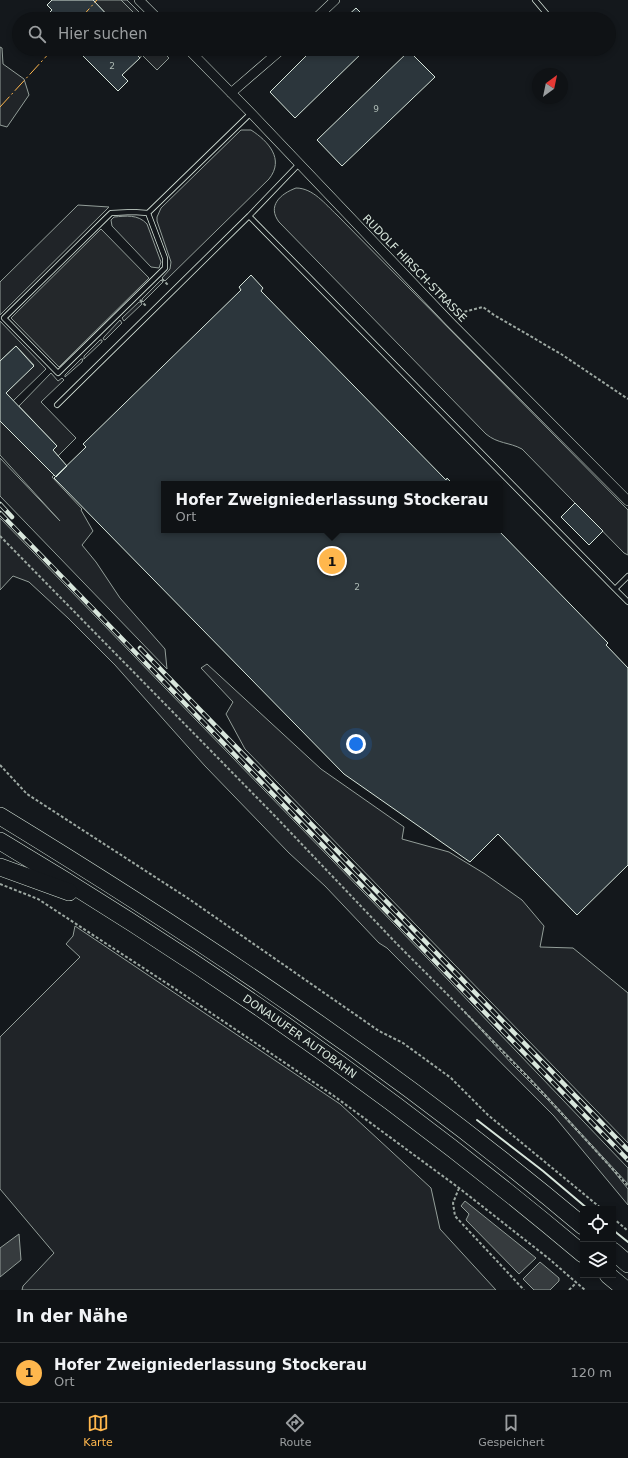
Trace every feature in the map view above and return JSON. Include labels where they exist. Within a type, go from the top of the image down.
[{"type":"highway","name":"DONAUUFER AUTOBAHN","points":[[0,816],[186,932],[338,1037],[435,1108],[529,1181],[580,1224]]},
{"type":"highway","name":"DONAUUFER AUTOBAHN","points":[[0,841],[158,939],[341,1066],[429,1130],[514,1196],[580,1251]]},
{"type":"highway","points":[[0,867],[95,900]]},
{"type":"highway","points":[[616,1254],[628,1264]]},
{"type":"highway","points":[[612,1278],[626,1290]]},
{"type":"street","points":[[139,0],[151,12]]},
{"type":"street","points":[[322,12],[335,0]]},
{"type":"street","name":"RUDOLF HIRSCH-STRASSE","points":[[195,56],[450,322],[628,501]]},
{"type":"street","points":[[231,93],[274,56]]},
{"type":"lane","points":[[535,0],[545,12]]},
{"type":"lane","points":[[148,213],[165,258],[165,268],[58,373],[4,318],[111,213],[148,213],[251,113]]},
{"type":"lane","points":[[57,405],[249,216],[299,164]]},
{"type":"lane","points":[[249,216],[628,602]]},
{"type":"lane","points":[[615,589],[628,576]]},
{"type":"path","points":[[158,275],[173,290]]},
{"type":"path","points":[[137,296],[152,312]]},
{"type":"path","points":[[450,322],[463,312],[483,307],[560,354],[628,399]]},
{"type":"path","points":[[0,536],[457,1004],[549,1100],[628,1186]]},
{"type":"path","points":[[0,765],[27,794],[188,899],[379,1031],[403,1043],[451,1078],[488,1115],[598,1206]]},
{"type":"path","points":[[0,884],[38,899],[180,992],[334,1096],[459,1188],[548,1258],[585,1290]]},
{"type":"path","points":[[459,1188],[453,1203],[455,1216],[524,1290]]},
{"type":"path","points":[[616,1220],[628,1230]]},
{"type":"path","points":[[569,1290],[576,1283]]},
{"type":"shaded area","points":[[93,0],[121,0],[133,12],[104,12]]},
{"type":"shaded area","points":[[121,0],[127,0],[139,12],[133,12]]},
{"type":"shaded area","points":[[0,47],[2,48],[3,64],[24,79],[29,95],[7,127],[0,125]]},
{"type":"shaded area","points":[[143,56],[167,56],[169,58],[157,70]]},
{"type":"shaded area","points":[[241,130],[251,130],[268,145],[275,158],[274,172],[269,179],[165,281],[162,278],[170,269],[171,262],[157,221],[161,208]]},
{"type":"shaded area","points":[[296,188],[308,191],[328,206],[628,510],[628,555],[624,553],[522,449],[495,440],[486,434],[279,222],[274,211],[277,201],[280,197]]},
{"type":"shaded area","points":[[78,205],[109,207],[0,315],[0,282]]},
{"type":"shaded area","points":[[114,217],[136,217],[147,224],[161,262],[159,268],[151,267],[112,226],[111,220]]},
{"type":"shaded area","points":[[101,229],[149,278],[59,367],[11,318]]},
{"type":"shaded area","points":[[161,280],[163,282],[143,302],[142,299]]},
{"type":"shaded area","points":[[139,302],[142,304],[124,321],[122,318]]},
{"type":"shaded area","points":[[120,320],[122,323],[105,340],[103,339],[104,337]]},
{"type":"shaded area","points":[[0,321],[46,369],[13,401],[6,393],[34,365],[16,346],[0,361]]},
{"type":"shaded area","points":[[100,340],[102,340],[102,342],[84,359],[84,356]]},
{"type":"shaded area","points":[[81,359],[83,359],[82,362],[65,377],[65,375]]},
{"type":"shaded area","points":[[51,373],[58,381],[62,378],[64,380],[41,402],[76,438],[58,456],[53,450],[57,446],[19,406]]},
{"type":"shaded area","points":[[0,421],[54,475],[52,477],[82,509],[81,510],[93,531],[82,545],[96,562],[120,598],[165,649],[167,669],[0,496],[0,458],[60,521],[0,455]]},
{"type":"shaded area","points":[[0,518],[429,960],[628,1168],[628,1184],[527,1075],[464,1011],[512,1064],[607,1163],[628,1189],[628,1205],[554,1116],[387,948],[379,943],[325,886],[289,853],[205,766],[115,665],[68,618],[29,582],[13,576],[0,590]]},
{"type":"shaded area","points":[[207,664],[321,769],[404,827],[402,839],[449,852],[485,874],[522,900],[544,926],[540,947],[573,948],[628,993],[628,1143],[245,749],[226,714],[233,702],[201,668]]},
{"type":"shaded area","points":[[75,926],[340,1104],[431,1188],[440,1229],[496,1290],[22,1290],[23,1286],[54,1253],[0,1189],[0,1037],[80,957],[66,944],[73,936]]},
{"type":"shaded area","points":[[465,1201],[536,1258],[519,1274],[466,1220],[469,1214],[461,1206]]},
{"type":"shaded area","points":[[19,1234],[21,1260],[0,1277],[0,1248]]},
{"type":"shaded area","points":[[540,1262],[559,1278],[559,1281],[550,1290],[534,1290],[523,1279]]},
{"type":"building","points":[[52,0],[93,0],[104,12],[50,12],[52,10],[47,5]]},
{"type":"building","points":[[356,8],[360,12],[352,12]]},
{"type":"building","points":[[83,56],[138,56],[140,58],[122,75],[128,81],[118,91]]},
{"type":"building","points":[[306,56],[359,56],[295,118],[270,92]]},
{"type":"building","points":[[404,56],[414,56],[435,77],[342,166],[317,140]]},
{"type":"building","points":[[251,275],[263,288],[261,291],[446,480],[447,478],[450,481],[161,481],[161,533],[501,533],[608,643],[606,645],[628,668],[628,865],[577,915],[498,834],[470,862],[344,774],[54,478],[86,447],[83,444],[241,290],[239,287]]},
{"type":"building","points":[[16,346],[34,366],[6,393],[57,446],[53,450],[67,466],[56,477],[0,421],[0,361]]},
{"type":"building","points":[[575,503],[603,531],[589,545],[561,517]]},
{"type":"railway","points":[[0,504],[12,517]]},
{"type":"railway","points":[[0,513],[628,1160]]},
{"type":"railway","points":[[140,648],[628,1150]]},
{"type":"wall","points":[[477,1120],[543,1171],[584,1206]]},
{"type":"wall","points":[[616,1232],[628,1242]]},
{"type":"power","points":[[86,12],[97,0]]},
{"type":"power","points":[[0,107],[47,56]]},
{"type":"place","name":"Hofer Zweigniederlassung Stockerau","points":[[332,561]]}]
